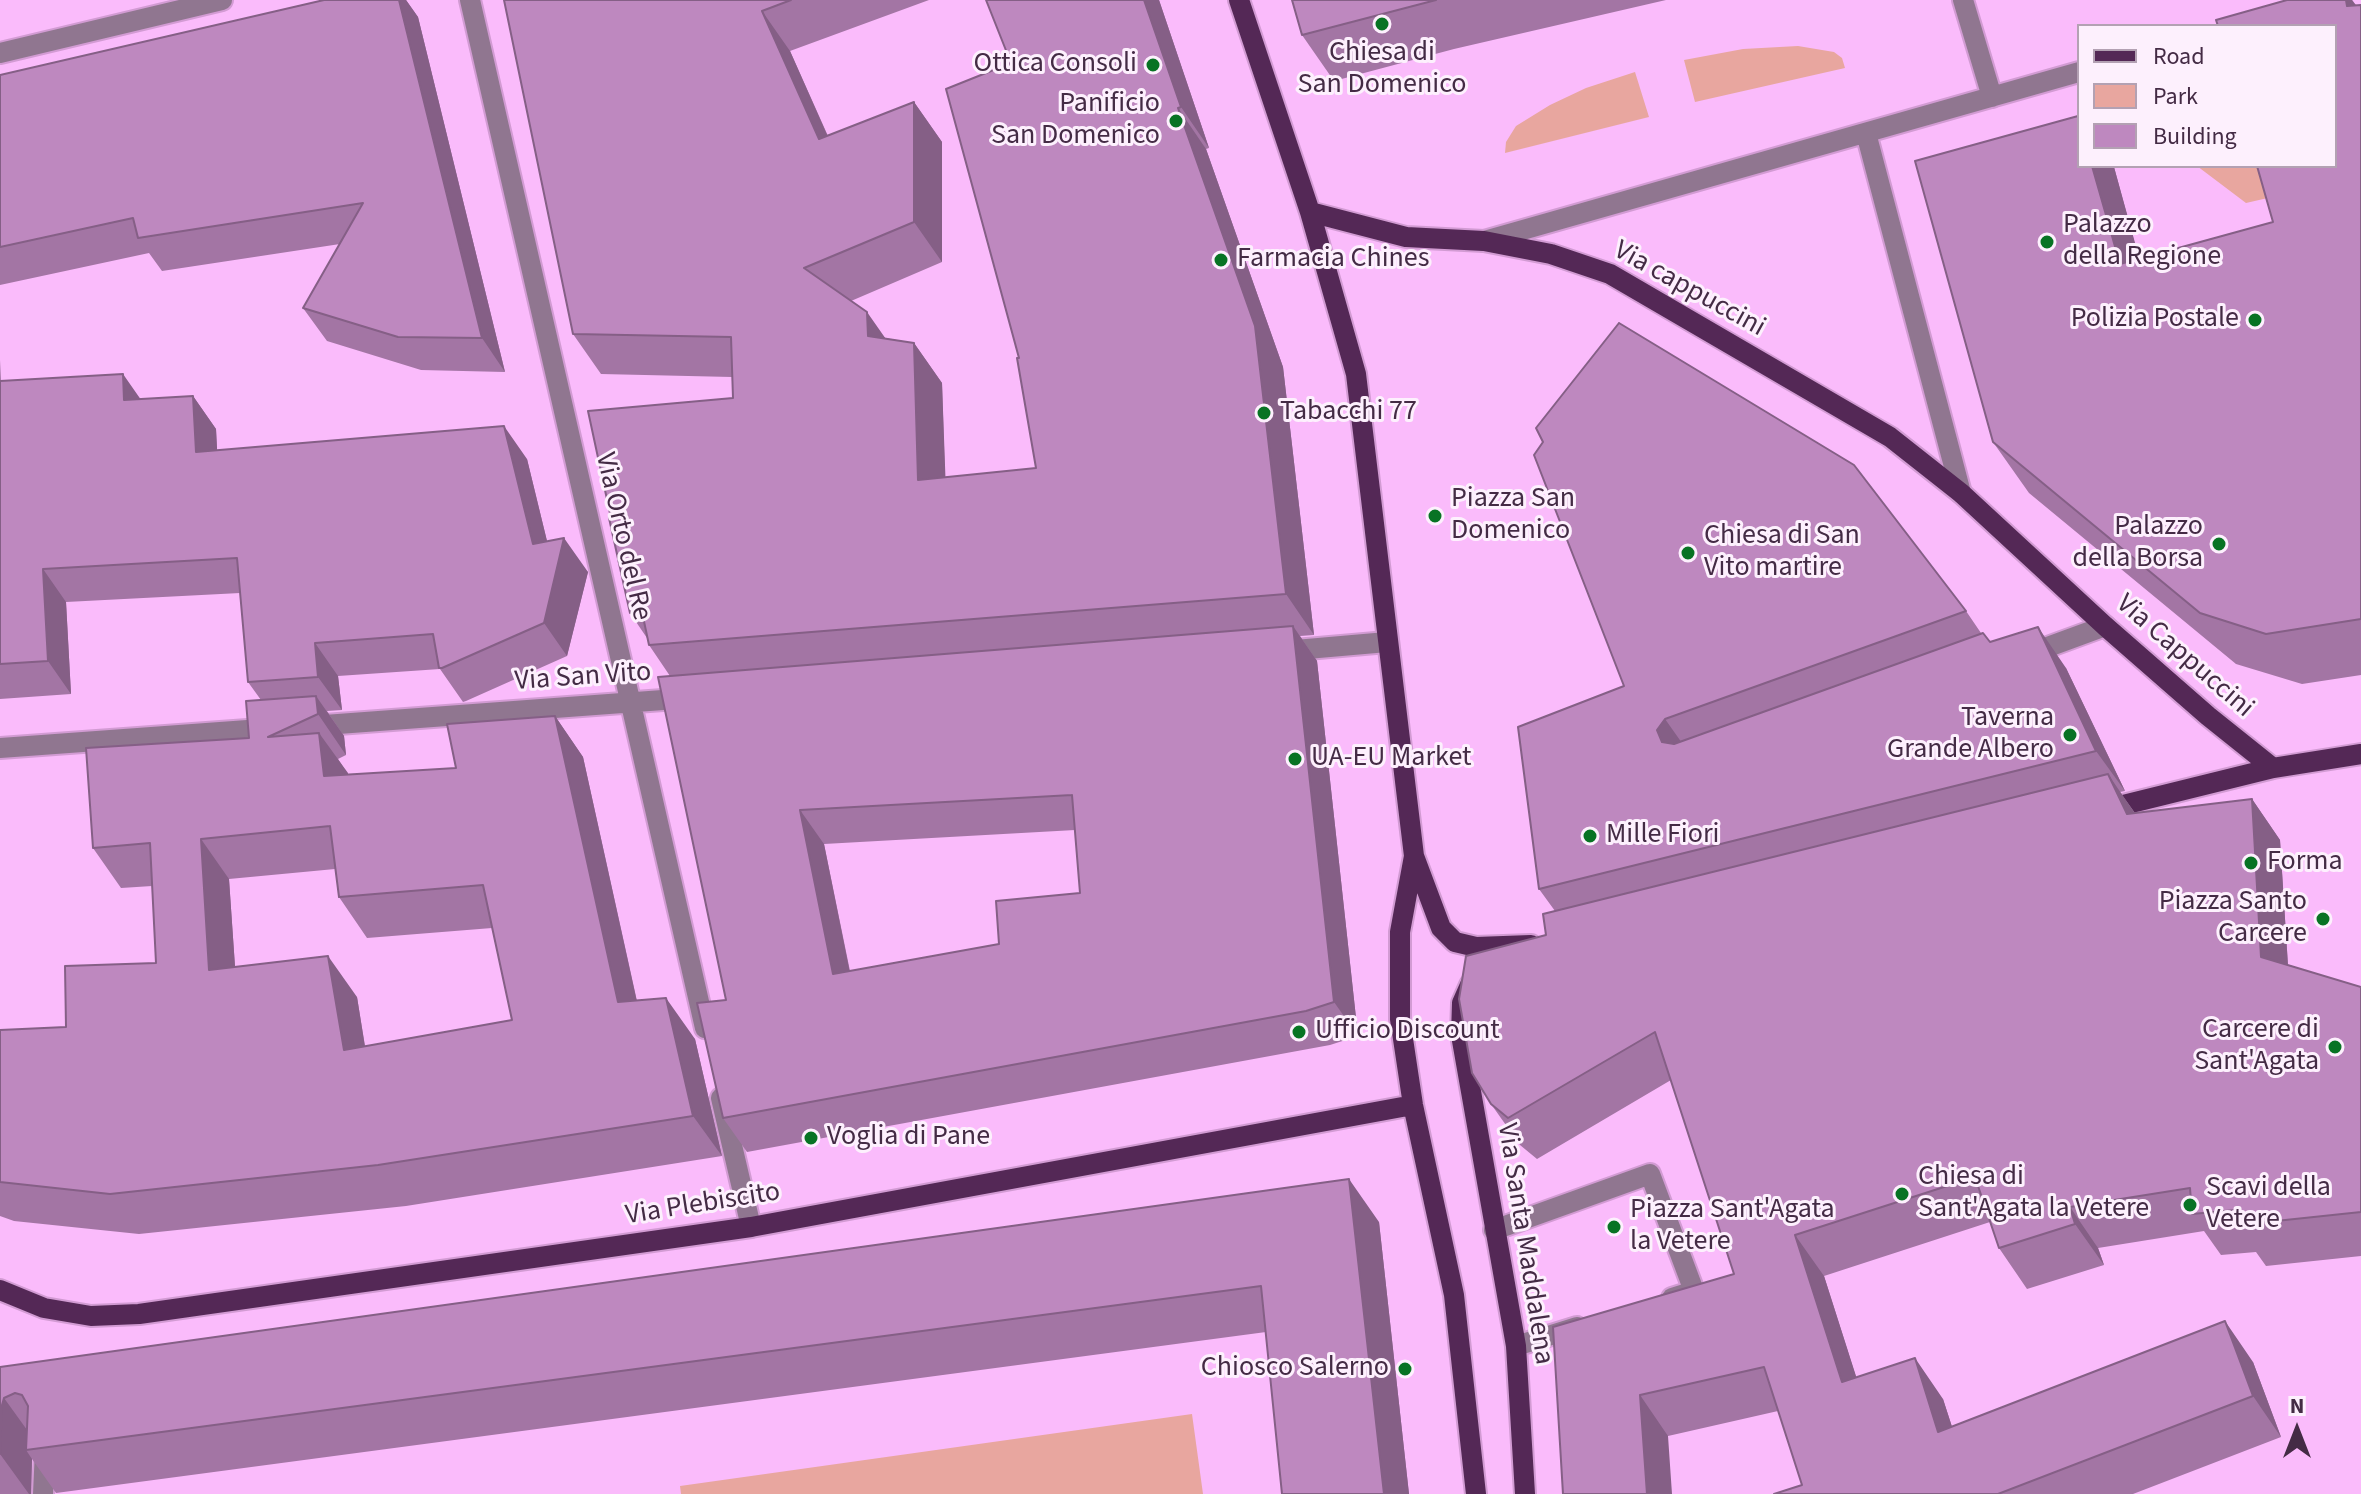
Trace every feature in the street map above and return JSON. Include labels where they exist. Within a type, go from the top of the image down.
[{"type":"main road","points":[[1239,0],[1310,212],[1356,374],[1414,856],[1400,932],[1400,1019],[1413,1105],[1454,1295],[1476,1494]]},
{"type":"main road","name":"Via cappuccini","points":[[1310,212],[1406,237],[1484,241],[1551,254],[1610,274],[1890,437],[1961,493]]},
{"type":"main road","name":"Via Cappuccini","points":[[1961,493],[2105,626],[2273,768]]},
{"type":"main road","points":[[2077,816],[2273,768],[2361,754]]},
{"type":"main road","name":"Via Santa Maddalena","points":[[1414,856],[1441,928],[1455,942],[1476,947],[1552,946],[1487,971],[1472,981],[1462,1003],[1461,1035],[1516,1346],[1525,1494]]},
{"type":"main road","name":"Via Plebiscito","points":[[0,1290],[44,1308],[91,1316],[139,1314],[751,1227],[1413,1105]]},
{"type":"street","points":[[0,53],[222,0]]},
{"type":"street","name":"Via Orto del Re","points":[[470,0],[709,1043]]},
{"type":"street","points":[[1963,0],[1992,97]]},
{"type":"street","points":[[1484,241],[2077,73]]},
{"type":"street","points":[[1866,133],[1961,493]]},
{"type":"street","points":[[2010,661],[2105,626]]},
{"type":"street","points":[[1266,652],[1387,642]]},
{"type":"street","name":"Via San Vito","points":[[0,748],[710,696]]},
{"type":"street","points":[[716,1074],[751,1227]]},
{"type":"street","points":[[1494,1230],[1650,1174],[1694,1291],[1649,1305]]},
{"type":"street","points":[[1516,1346],[1590,1323]]},
{"type":"street","points":[[43,1494],[45,1449]]},
{"type":"green space","points":[[1798,46],[1834,52],[1842,58],[1845,68],[1695,102],[1684,60],[1743,49]]},
{"type":"green space","points":[[1635,72],[1649,117],[1505,153],[1506,142],[1516,126],[1586,88]]},
{"type":"green space","points":[[2200,168],[2278,168],[2285,194],[2246,203]]},
{"type":"green space","points":[[1192,1414],[1203,1494],[681,1494],[680,1486]]},
{"type":"building","points":[[324,0],[399,0],[482,338],[398,337],[303,308],[363,203],[138,238],[133,218],[0,247],[0,75]]},
{"type":"building","points":[[504,0],[791,0],[762,11],[819,139],[914,102],[914,222],[804,268],[867,312],[868,336],[914,343],[918,480],[1036,468],[1019,358],[946,89],[1011,63],[986,0],[1144,0],[1181,107],[1178,108],[1255,326],[1286,594],[649,645],[642,612],[630,613],[588,411],[733,398],[731,337],[573,334]]},
{"type":"building","points":[[1292,0],[1436,0],[1302,35]]},
{"type":"building","points":[[2287,0],[2346,0],[2347,6],[2361,5],[2361,619],[2266,634],[2200,613],[1993,442],[1915,161],[2077,116],[2077,168],[2093,168],[2120,264],[2273,222],[2258,168],[2337,168],[2337,24],[2217,24],[2216,20]]},
{"type":"building","points":[[1619,323],[1854,465],[1966,611],[1665,719],[1657,730],[1662,742],[1674,744],[1983,633],[1990,642],[2038,627],[2096,751],[1539,889],[1518,727],[1624,686],[1534,455],[1543,442],[1536,428]]},
{"type":"building","points":[[123,374],[124,400],[193,396],[196,452],[504,426],[533,544],[564,538],[544,623],[442,668],[439,668],[433,634],[315,643],[318,677],[248,682],[237,558],[43,569],[48,661],[0,664],[0,381]]},
{"type":"building","points":[[1293,626],[1334,1002],[1306,1011],[723,1118],[697,1003],[726,1000],[658,677]],"holes":[[[1072,795],[1080,893],[996,901],[999,944],[833,974],[800,810]]]},
{"type":"building","points":[[316,696],[318,714],[268,737],[319,733],[324,776],[456,768],[447,724],[555,716],[618,1002],[666,998],[693,1116],[378,1165],[110,1194],[0,1182],[0,1030],[66,1027],[65,966],[156,963],[150,843],[93,848],[86,748],[249,738],[246,701]],"holes":[[[330,826],[339,897],[483,885],[512,1020],[344,1050],[328,956],[209,970],[201,839]]]},
{"type":"building","points":[[2108,774],[2127,814],[2252,799],[2261,957],[2361,987],[2361,1212],[2238,1225],[2236,1210],[2192,1214],[2190,1188],[2070,1207],[2075,1224],[1999,1248],[1975,1177],[1795,1235],[1842,1382],[1915,1358],[1938,1432],[2225,1321],[2253,1396],[1998,1494],[1774,1494],[1802,1485],[1764,1367],[1640,1395],[1647,1494],[1563,1494],[1553,1327],[1734,1274],[1655,1032],[1508,1118],[1491,1104],[1472,1073],[1459,999],[1466,956],[1546,935],[1543,914]]},
{"type":"building","points":[[1349,1179],[1384,1494],[1282,1494],[1261,1286],[26,1450],[28,1406],[22,1395],[15,1393],[4,1398],[2,1405],[0,1454],[0,1367]]},
{"type":"place","name":"Chiesa di San Domenico","points":[[1382,24]]},
{"type":"place","name":"Ottica Consoli","points":[[1153,65]]},
{"type":"place","name":"Panificio San Domenico","points":[[1176,121]]},
{"type":"place","name":"Palazzo della Regione","points":[[2047,242]]},
{"type":"place","name":"Farmacia Chines","points":[[1221,260]]},
{"type":"place","name":"Polizia Postale","points":[[2255,320]]},
{"type":"place","name":"Tabacchi 77","points":[[1264,413]]},
{"type":"place","name":"Piazza San Domenico","points":[[1435,516]]},
{"type":"place","name":"Palazzo della Borsa","points":[[2219,544]]},
{"type":"place","name":"Chiesa di San Vito martire","points":[[1688,553]]},
{"type":"place","name":"Taverna Grande Albero","points":[[2070,735]]},
{"type":"place","name":"UA-EU Market","points":[[1295,759]]},
{"type":"place","name":"Mille Fiori","points":[[1590,836]]},
{"type":"place","name":"Forma","points":[[2251,863]]},
{"type":"place","name":"Piazza Santo Carcere","points":[[2323,919]]},
{"type":"place","name":"Ufficio Discount","points":[[1299,1032]]},
{"type":"place","name":"Carcere di Sant'Agata","points":[[2335,1047]]},
{"type":"place","name":"Voglia di Pane","points":[[811,1138]]},
{"type":"place","name":"Chiesa di Sant'Agata la Vetere","points":[[1902,1194]]},
{"type":"place","name":"Scavi della Vetere","points":[[2190,1205]]},
{"type":"place","name":"Piazza Sant'Agata la Vetere","points":[[1614,1227]]},
{"type":"place","name":"Chiosco Salerno","points":[[1405,1369]]}]
